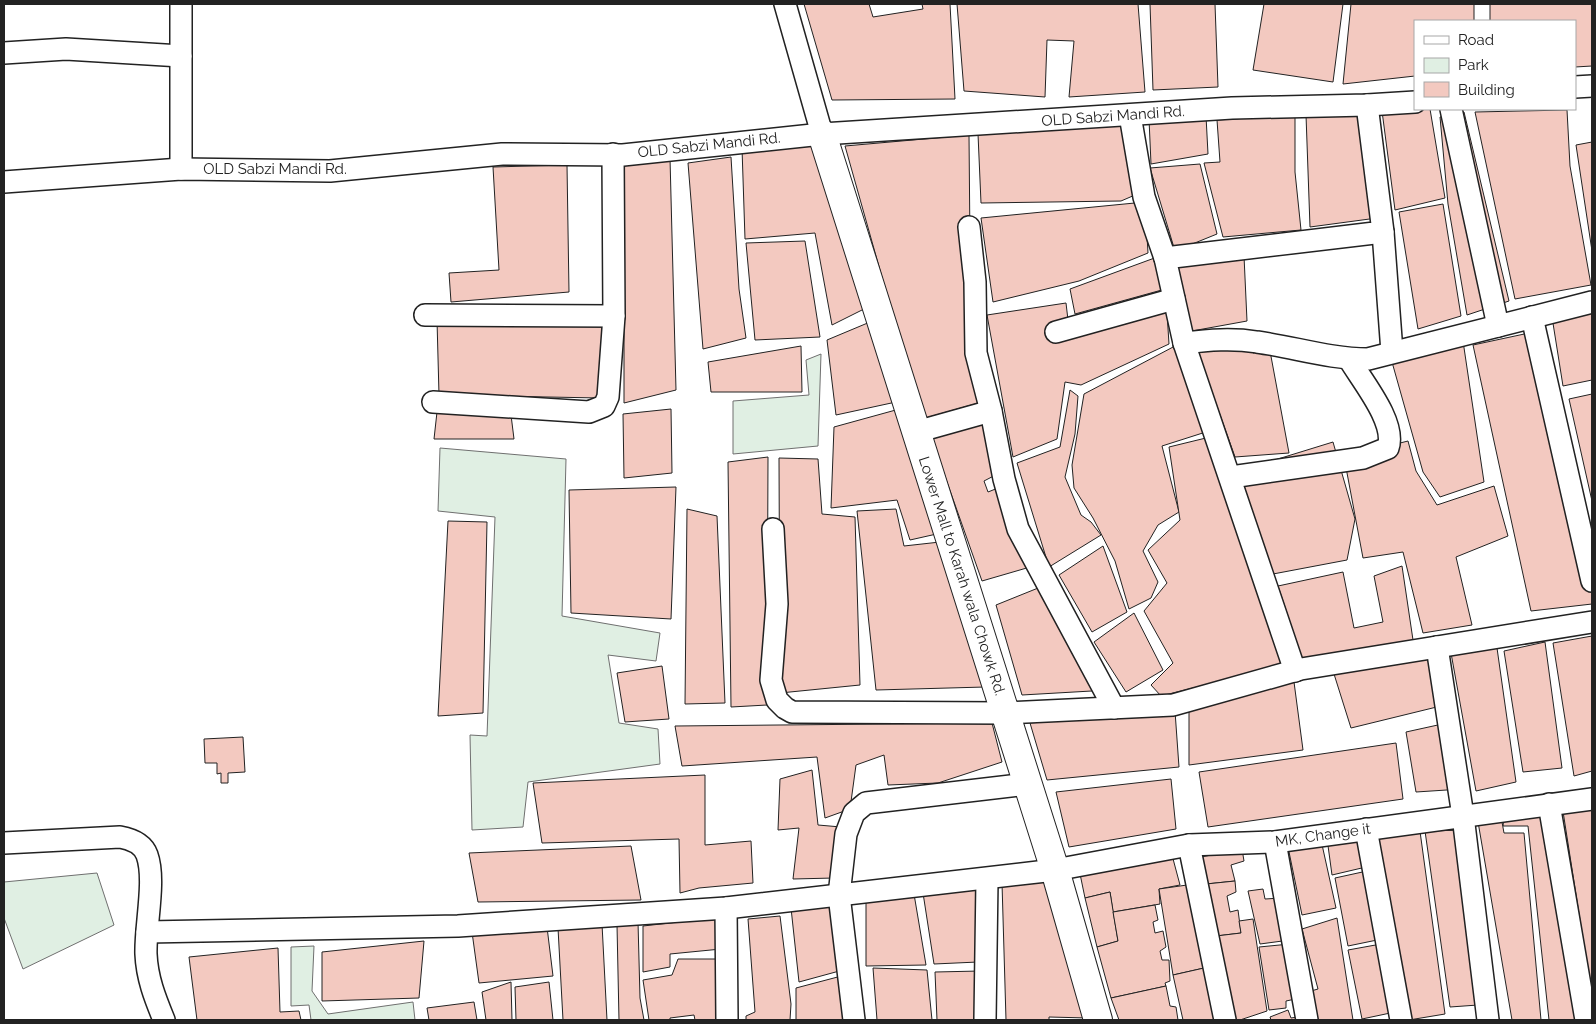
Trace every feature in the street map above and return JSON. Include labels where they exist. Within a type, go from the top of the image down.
[{"type":"main road","name":"Lower Mall to Karah wala Chowk Rd.","points":[[822,134],[1055,870],[1098,1020]]},
{"type":"street","points":[[181,4],[181,169]]},
{"type":"street","points":[[785,4],[822,134]]},
{"type":"street","points":[[4,53],[66,49],[181,56]]},
{"type":"street","points":[[1576,87],[1592,86]]},
{"type":"street","name":"OLD Sabzi Mandi Rd.","points":[[4,182],[181,169],[330,171],[502,154],[613,154],[822,134],[1232,108],[1367,106],[1414,102]]},
{"type":"street","points":[[1367,106],[1383,232],[1392,352]]},
{"type":"street","points":[[1451,110],[1498,326]]},
{"type":"street","points":[[1130,115],[1144,197],[1165,258],[1184,343],[1231,477],[1295,671]]},
{"type":"street","points":[[433,402],[589,412],[604,406],[608,397],[614,316],[613,154]]},
{"type":"street","points":[[969,227],[975,282],[976,353],[992,411],[1004,479],[1018,529],[1114,708]]},
{"type":"street","points":[[1165,258],[1383,232]]},
{"type":"street","points":[[1056,332],[1174,299]]},
{"type":"street","points":[[1184,343],[1220,338],[1248,341],[1349,359],[1368,358],[1592,302]]},
{"type":"street","points":[[425,315],[614,316]]},
{"type":"street","points":[[1532,317],[1592,581]]},
{"type":"street","points":[[1231,477],[1363,458],[1388,448],[1391,439],[1388,422],[1349,359]]},
{"type":"street","points":[[916,432],[992,411]]},
{"type":"street","points":[[773,529],[777,604],[772,680],[777,700],[784,708],[792,712],[1005,713],[1173,705],[1295,671],[1592,622]]},
{"type":"street","points":[[1437,647],[1463,816],[1488,1020]]},
{"type":"street","points":[[854,1020],[838,895],[846,834],[854,813],[866,803],[1028,784]]},
{"type":"street","name":"MK, Change it","points":[[147,932],[458,926],[726,908],[987,880],[1055,870],[1189,844],[1275,842],[1592,799]]},
{"type":"street","points":[[1549,804],[1586,1020]]},
{"type":"street","points":[[1366,829],[1400,1020]]},
{"type":"street","points":[[4,843],[120,837],[134,840],[147,853],[150,872],[147,932],[148,980],[164,1020]]},
{"type":"street","points":[[1275,842],[1307,1020]]},
{"type":"street","points":[[1189,844],[1225,1020]]},
{"type":"street","points":[[985,1020],[987,880]]},
{"type":"street","points":[[726,908],[727,1020]]},
{"type":"green space","points":[[821,354],[818,446],[733,454],[733,401],[809,395],[806,360]]},
{"type":"green space","points":[[440,448],[566,459],[562,616],[660,633],[656,661],[608,655],[619,723],[658,729],[660,764],[528,782],[523,827],[472,830],[470,735],[487,736],[495,517],[438,511]]},
{"type":"green space","points":[[97,873],[114,925],[23,969],[4,918],[4,882]]},
{"type":"green space","points":[[314,946],[312,991],[328,1014],[413,1002],[415,1020],[311,1020],[309,1005],[291,1006],[291,947]]},
{"type":"building","points":[[804,4],[869,4],[873,17],[923,9],[922,4],[950,4],[955,99],[832,100]]},
{"type":"building","points":[[957,4],[1138,4],[1145,92],[1069,97],[1074,41],[1047,40],[1045,97],[964,91]]},
{"type":"building","points":[[1150,4],[1215,4],[1218,87],[1153,90]]},
{"type":"building","points":[[1264,4],[1343,4],[1333,82],[1253,70]]},
{"type":"building","points":[[1351,4],[1474,4],[1474,20],[1414,20],[1414,76],[1343,84]]},
{"type":"building","points":[[1490,4],[1592,4],[1592,66],[1576,67],[1576,20],[1490,20]]},
{"type":"building","points":[[1430,110],[1445,198],[1395,210],[1382,111]]},
{"type":"building","points":[[1567,110],[1570,166],[1591,285],[1515,299],[1475,112]]},
{"type":"building","points":[[1363,112],[1377,218],[1310,227],[1306,115]]},
{"type":"building","points":[[1464,112],[1509,301],[1467,315],[1448,204],[1440,117]]},
{"type":"building","points":[[1295,115],[1295,172],[1301,230],[1223,237],[1204,163],[1220,162],[1217,120]]},
{"type":"building","points":[[1206,116],[1208,154],[1151,164],[1149,119]]},
{"type":"building","points":[[1134,125],[1142,192],[1121,201],[981,203],[978,134]]},
{"type":"building","points":[[969,135],[970,247],[989,400],[922,419],[845,146]]},
{"type":"building","points":[[1592,142],[1592,251],[1576,145]]},
{"type":"building","points":[[819,146],[866,308],[832,325],[815,233],[745,239],[742,148]]},
{"type":"building","points":[[731,157],[739,289],[746,338],[703,349],[688,163]]},
{"type":"building","points":[[670,158],[676,390],[624,403],[624,163]]},
{"type":"building","points":[[1200,164],[1217,234],[1175,251],[1150,168]]},
{"type":"building","points":[[567,165],[569,292],[451,302],[449,273],[499,270],[493,167]]},
{"type":"building","points":[[1145,202],[1148,253],[1079,281],[993,302],[981,218]]},
{"type":"building","points":[[1443,204],[1461,316],[1418,329],[1399,212]]},
{"type":"building","points":[[805,241],[820,337],[755,340],[746,243]]},
{"type":"building","points":[[1160,256],[1169,288],[1075,314],[1070,289]]},
{"type":"building","points":[[1244,256],[1247,321],[1192,331],[1177,266]]},
{"type":"building","points":[[1166,297],[1169,344],[1081,385],[1065,382],[1057,439],[1013,457],[987,315],[1066,303],[1068,320]]},
{"type":"building","points":[[1592,304],[1592,380],[1563,386],[1552,317]]},
{"type":"building","points":[[437,320],[602,321],[601,398],[439,395]]},
{"type":"building","points":[[870,322],[896,402],[836,415],[827,340]]},
{"type":"building","points":[[1543,330],[1592,585],[1592,604],[1531,611],[1473,345]]},
{"type":"building","points":[[1247,333],[1253,353],[1270,351],[1289,453],[1235,457],[1193,339]]},
{"type":"building","points":[[1463,341],[1484,482],[1440,497],[1423,472],[1392,362]]},
{"type":"building","points":[[801,346],[802,392],[711,392],[708,362]]},
{"type":"building","points":[[1175,346],[1209,431],[1162,446],[1179,512],[1158,525],[1143,551],[1158,582],[1151,598],[1129,609],[1115,561],[1093,518],[1074,488],[1072,465],[1084,394]]},
{"type":"building","points":[[1070,390],[1078,396],[1075,434],[1065,477],[1081,515],[1091,522],[1101,535],[1049,567],[1017,463],[1060,447]]},
{"type":"building","points":[[1592,394],[1592,501],[1569,399]]},
{"type":"building","points":[[903,408],[941,533],[910,540],[897,500],[831,508],[834,427]]},
{"type":"building","points":[[671,409],[672,473],[624,478],[623,414]]},
{"type":"building","points":[[437,412],[511,415],[514,439],[434,439]]},
{"type":"building","points":[[990,422],[1009,468],[984,481],[988,492],[1013,482],[1037,565],[982,581],[930,434]]},
{"type":"building","points":[[1210,437],[1285,665],[1161,696],[1151,685],[1173,663],[1144,611],[1167,583],[1148,550],[1180,520],[1169,447]]},
{"type":"building","points":[[1408,441],[1416,471],[1437,505],[1494,486],[1508,536],[1456,557],[1472,625],[1423,633],[1403,552],[1363,558],[1344,457]]},
{"type":"building","points":[[1333,442],[1355,519],[1347,560],[1273,574],[1239,471]]},
{"type":"building","points":[[768,457],[767,705],[731,707],[728,462]]},
{"type":"building","points":[[779,458],[818,459],[822,514],[855,517],[860,685],[780,693]]},
{"type":"building","points":[[676,487],[671,619],[571,613],[569,490]]},
{"type":"building","points":[[687,509],[717,516],[725,703],[685,704]]},
{"type":"building","points":[[896,509],[904,546],[940,542],[985,687],[876,690],[857,511]]},
{"type":"building","points":[[448,521],[487,522],[483,713],[438,716]]},
{"type":"building","points":[[1103,546],[1127,612],[1092,632],[1059,575]]},
{"type":"building","points":[[1402,566],[1413,640],[1302,659],[1278,586],[1343,572],[1354,628],[1383,622],[1374,576]]},
{"type":"building","points":[[1053,582],[1109,690],[1022,695],[996,605]]},
{"type":"building","points":[[1134,613],[1163,670],[1126,692],[1094,642]]},
{"type":"building","points":[[1592,636],[1592,771],[1574,776],[1553,643]]},
{"type":"building","points":[[1545,642],[1562,768],[1523,772],[1504,651]]},
{"type":"building","points":[[1497,648],[1516,782],[1476,791],[1451,653]]},
{"type":"building","points":[[1444,651],[1453,703],[1351,728],[1334,674]]},
{"type":"building","points":[[662,666],[669,719],[625,722],[617,673]]},
{"type":"building","points":[[1294,682],[1303,750],[1189,765],[1189,711]]},
{"type":"building","points":[[1175,711],[1179,767],[1047,780],[1030,723]]},
{"type":"building","points":[[1456,721],[1462,789],[1416,792],[1406,732]]},
{"type":"building","points":[[992,723],[1002,762],[938,783],[888,785],[884,755],[856,765],[850,809],[825,818],[817,757],[682,766],[675,726]]},
{"type":"building","points":[[243,737],[245,772],[228,773],[228,783],[221,783],[221,773],[217,774],[217,763],[205,763],[204,739]]},
{"type":"building","points":[[1396,743],[1403,799],[1208,827],[1199,772]]},
{"type":"building","points":[[812,770],[818,825],[841,827],[834,878],[793,879],[799,828],[778,830],[780,779]]},
{"type":"building","points":[[705,775],[705,845],[751,841],[753,883],[699,888],[680,893],[679,839],[542,843],[533,783]]},
{"type":"building","points":[[1171,779],[1176,829],[1069,847],[1056,792]]},
{"type":"building","points":[[1592,797],[1592,997],[1562,805]]},
{"type":"building","points":[[1539,801],[1578,1020],[1549,1020],[1528,826],[1503,826],[1505,808]]},
{"type":"building","points":[[1500,811],[1504,833],[1524,833],[1541,1020],[1512,1020],[1477,816]]},
{"type":"building","points":[[1419,824],[1445,1014],[1409,1020],[1376,829]]},
{"type":"building","points":[[1358,825],[1366,867],[1332,875],[1326,831]]},
{"type":"building","points":[[1468,830],[1492,1004],[1450,1007],[1425,831]]},
{"type":"building","points":[[1321,840],[1336,908],[1302,915],[1288,847]]},
{"type":"building","points":[[631,846],[641,900],[478,902],[469,853]]},
{"type":"building","points":[[1242,849],[1244,861],[1231,865],[1235,881],[1206,884],[1201,857]]},
{"type":"building","points":[[1172,855],[1180,885],[1159,889],[1160,904],[1113,912],[1110,892],[1085,898],[1079,869]]},
{"type":"building","points":[[1367,871],[1382,939],[1348,946],[1335,878]]},
{"type":"building","points":[[1047,878],[1088,1018],[1049,1017],[1049,1020],[1006,1020],[1002,883]]},
{"type":"building","points":[[1235,881],[1236,892],[1227,896],[1230,912],[1238,910],[1241,933],[1216,936],[1206,884]]},
{"type":"building","points":[[980,884],[978,962],[934,964],[923,893]]},
{"type":"building","points":[[1194,884],[1204,968],[1173,975],[1159,889]]},
{"type":"building","points":[[1263,889],[1265,899],[1281,898],[1290,940],[1260,944],[1248,891]]},
{"type":"building","points":[[1110,892],[1118,941],[1097,947],[1085,898]]},
{"type":"building","points":[[914,894],[926,965],[866,966],[866,902]]},
{"type":"building","points":[[838,904],[843,970],[799,982],[791,908]]},
{"type":"building","points":[[1155,905],[1158,920],[1153,922],[1155,933],[1163,931],[1166,947],[1160,951],[1162,960],[1169,960],[1170,981],[1165,983],[1166,986],[1111,998],[1097,947],[1118,941],[1113,912]]},
{"type":"building","points":[[780,916],[791,1004],[790,1020],[746,1020],[746,1016],[755,1012],[748,919]]},
{"type":"building","points":[[723,917],[721,949],[670,954],[670,967],[643,972],[643,926]]},
{"type":"building","points":[[1337,918],[1353,1020],[1318,1020],[1311,991],[1318,989],[1302,929]]},
{"type":"building","points":[[1253,919],[1267,1011],[1240,1020],[1233,1020],[1216,936],[1241,933],[1239,921]]},
{"type":"building","points":[[638,922],[640,998],[644,1020],[619,1020],[617,925]]},
{"type":"building","points":[[602,924],[607,1020],[563,1020],[558,928]]},
{"type":"building","points":[[547,927],[553,976],[479,983],[472,932]]},
{"type":"building","points":[[424,941],[419,998],[322,1001],[322,952]]},
{"type":"building","points":[[1290,944],[1300,998],[1286,1001],[1286,1008],[1269,1010],[1259,947]]},
{"type":"building","points":[[1381,944],[1395,1012],[1362,1019],[1348,950]]},
{"type":"building","points":[[278,948],[280,1012],[299,1011],[301,1020],[197,1020],[189,957]]},
{"type":"building","points":[[678,959],[721,959],[721,1020],[695,1020],[694,1015],[670,1018],[670,1020],[649,1020],[643,980],[672,975]]},
{"type":"building","points":[[873,968],[927,970],[932,1020],[877,1020]]},
{"type":"building","points":[[1204,968],[1222,1020],[1183,1020],[1173,975]]},
{"type":"building","points":[[980,971],[977,1020],[937,1020],[935,972]]},
{"type":"building","points":[[849,974],[856,1020],[796,1020],[796,988]]},
{"type":"building","points":[[511,982],[512,1020],[486,1020],[482,992]]},
{"type":"building","points":[[549,982],[553,1020],[516,1020],[515,987]]},
{"type":"building","points":[[1166,986],[1170,1006],[1176,1007],[1178,1020],[1119,1020],[1111,998]]},
{"type":"building","points":[[474,1002],[477,1020],[429,1020],[427,1008]]},
{"type":"building","points":[[1288,1010],[1291,1018],[1304,1016],[1305,1020],[1271,1020],[1270,1017]]}]
